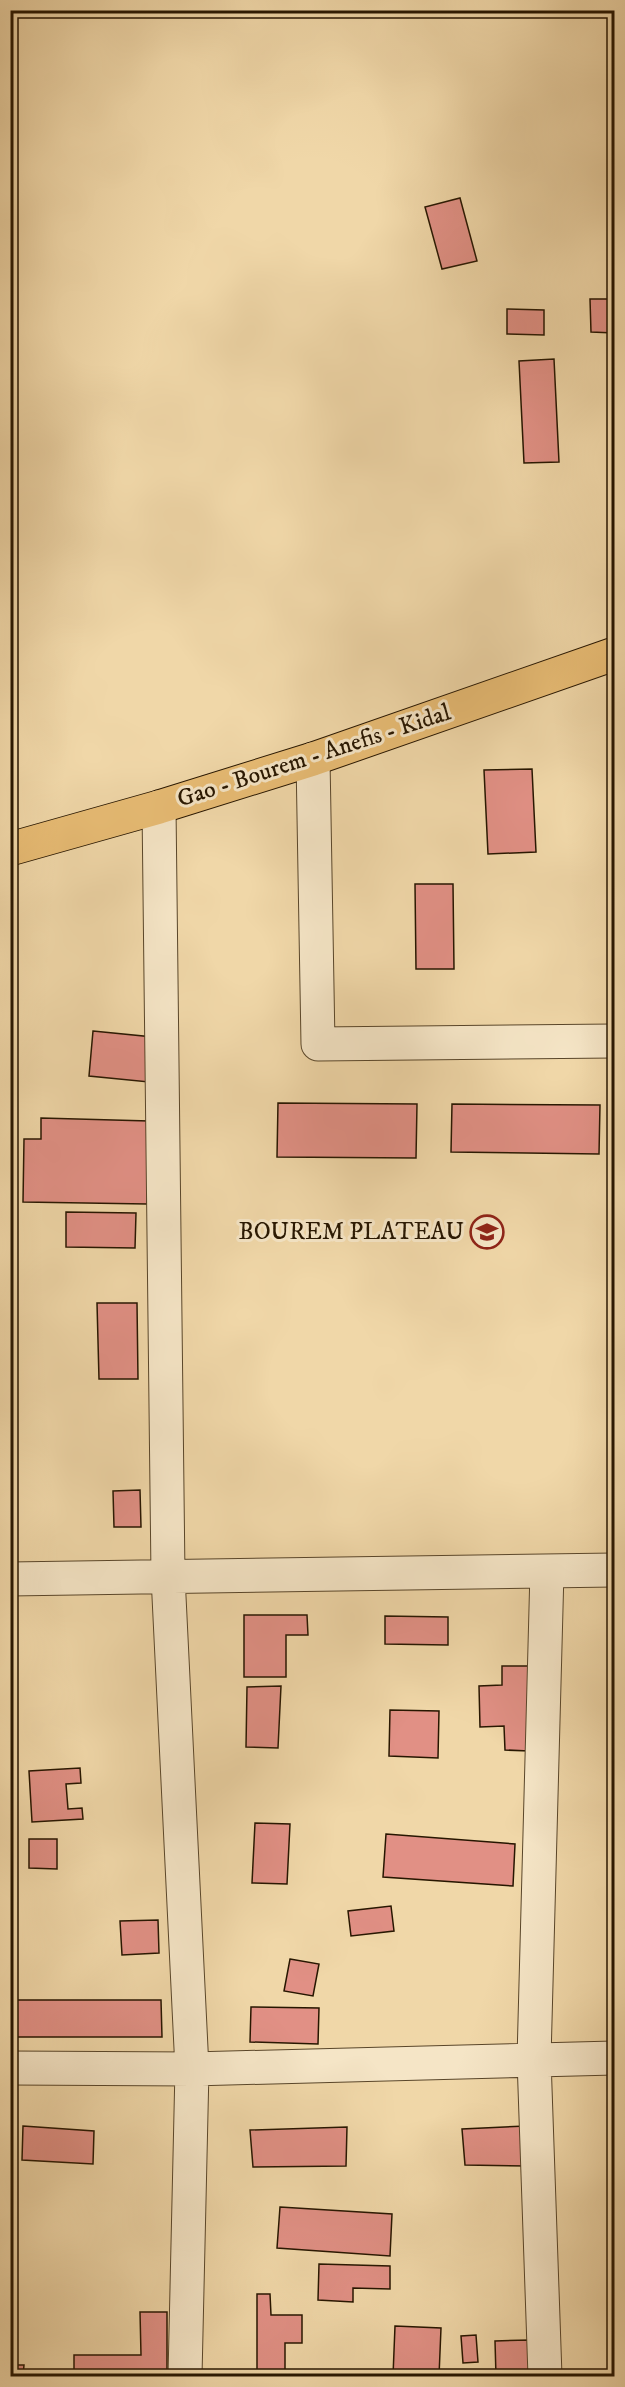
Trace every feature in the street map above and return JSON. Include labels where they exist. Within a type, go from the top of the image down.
[{"type":"main road","name":"Gao - Bourem - Anefis - Kidal","points":[[10,849],[159,807],[313,759],[615,654]]},
{"type":"street","points":[[313,759],[318,1044],[615,1041]]},
{"type":"street","points":[[159,807],[168,1576],[192,2069],[185,2376]]},
{"type":"street","points":[[10,1578],[615,1570]]},
{"type":"street","points":[[545,2376],[534,2059],[547,1571]]},
{"type":"street","points":[[10,2068],[192,2069],[615,2058]]},
{"type":"building","points":[[460,198],[477,261],[442,269],[425,207]]},
{"type":"building","points":[[590,299],[614,299],[614,333],[591,332]]},
{"type":"building","points":[[507,309],[544,310],[544,335],[507,334]]},
{"type":"building","points":[[554,359],[559,462],[524,463],[519,361]]},
{"type":"building","points":[[532,769],[536,852],[488,854],[484,770]]},
{"type":"building","points":[[415,884],[453,884],[454,969],[416,969]]},
{"type":"building","points":[[93,1031],[153,1037],[149,1082],[89,1076]]},
{"type":"building","points":[[278,1103],[417,1104],[416,1158],[277,1157]]},
{"type":"building","points":[[452,1104],[600,1105],[599,1154],[451,1152]]},
{"type":"building","points":[[10,1109],[12,1109],[13,1141],[10,1141]]},
{"type":"building","points":[[41,1118],[149,1121],[147,1204],[23,1202],[24,1139],[41,1139]]},
{"type":"building","points":[[66,1212],[136,1213],[135,1248],[66,1247]]},
{"type":"building","points":[[97,1303],[137,1303],[138,1379],[99,1379]]},
{"type":"building","points":[[140,1490],[141,1527],[114,1527],[113,1491]]},
{"type":"building","points":[[244,1615],[307,1615],[308,1635],[286,1635],[286,1677],[244,1677]]},
{"type":"building","points":[[385,1616],[448,1617],[448,1645],[385,1644]]},
{"type":"building","points":[[502,1666],[531,1666],[529,1751],[505,1750],[504,1726],[480,1727],[479,1686],[502,1685]]},
{"type":"building","points":[[281,1686],[278,1748],[246,1747],[247,1687]]},
{"type":"building","points":[[390,1710],[439,1711],[438,1758],[389,1756]]},
{"type":"building","points":[[80,1768],[81,1783],[66,1784],[68,1809],[82,1808],[83,1819],[32,1822],[29,1771]]},
{"type":"building","points":[[255,1823],[290,1824],[287,1884],[252,1883]]},
{"type":"building","points":[[386,1834],[515,1844],[513,1886],[383,1877]]},
{"type":"building","points":[[29,1839],[57,1839],[57,1869],[29,1868]]},
{"type":"building","points":[[391,1906],[394,1931],[351,1936],[348,1911]]},
{"type":"building","points":[[158,1920],[159,1953],[122,1955],[120,1921]]},
{"type":"building","points":[[290,1959],[319,1964],[313,1996],[284,1991]]},
{"type":"building","points":[[10,2000],[161,2000],[162,2037],[10,2037]]},
{"type":"building","points":[[251,2007],[319,2008],[318,2044],[250,2042]]},
{"type":"building","points":[[23,2126],[94,2131],[93,2164],[22,2160]]},
{"type":"building","points":[[526,2126],[526,2166],[465,2165],[462,2129]]},
{"type":"building","points":[[347,2127],[346,2166],[253,2167],[250,2130]]},
{"type":"building","points":[[280,2207],[392,2214],[390,2256],[277,2248]]},
{"type":"building","points":[[319,2264],[390,2266],[390,2289],[353,2288],[353,2302],[318,2300]]},
{"type":"building","points":[[257,2294],[270,2294],[271,2315],[302,2315],[302,2343],[285,2343],[285,2376],[257,2376]]},
{"type":"building","points":[[140,2312],[167,2312],[167,2376],[74,2376],[74,2355],[141,2355]]},
{"type":"building","points":[[395,2326],[441,2328],[439,2376],[393,2376]]},
{"type":"building","points":[[476,2335],[478,2362],[463,2363],[461,2336]]},
{"type":"building","points":[[529,2340],[530,2376],[496,2376],[495,2341]]},
{"type":"building","points":[[10,2365],[24,2365],[23,2376],[10,2376]]},
{"type":"place","name":"BOUREM PLATEAU","points":[[487,1232]]}]
